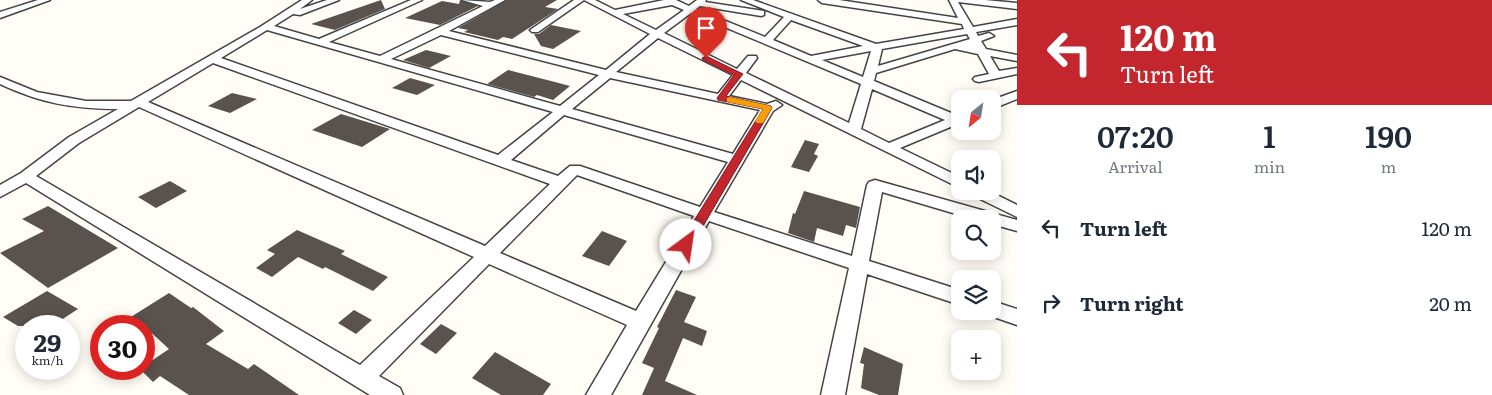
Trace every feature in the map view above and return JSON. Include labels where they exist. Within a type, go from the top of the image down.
[{"type":"street","points":[[0,14],[46,0]]},
{"type":"street","points":[[0,192],[26,176],[74,140],[271,24],[308,0]]},
{"type":"street","points":[[271,24],[335,0]]},
{"type":"street","points":[[320,42],[418,0]]},
{"type":"street","points":[[466,0],[491,5]]},
{"type":"street","points":[[382,59],[440,32],[501,0]]},
{"type":"street","points":[[535,30],[580,0]]},
{"type":"street","points":[[588,0],[951,179]]},
{"type":"street","points":[[596,0],[644,8]]},
{"type":"street","points":[[746,0],[877,48]]},
{"type":"street","points":[[822,0],[969,26]]},
{"type":"street","points":[[953,0],[995,75]]},
{"type":"street","points":[[961,0],[1017,6]]},
{"type":"street","points":[[614,13],[671,1],[792,17]]},
{"type":"street","points":[[500,161],[656,34],[696,4]]},
{"type":"street","points":[[696,4],[766,41],[951,116]]},
{"type":"street","points":[[0,10],[14,10]]},
{"type":"street","points":[[766,41],[792,17]]},
{"type":"street","points":[[811,59],[920,40],[969,26],[1017,22]]},
{"type":"street","points":[[271,24],[320,42],[737,160]]},
{"type":"street","points":[[872,71],[1017,28]]},
{"type":"street","points":[[440,32],[608,74],[768,108],[790,100]]},
{"type":"street","points":[[920,40],[1017,58]]},
{"type":"street","points":[[854,131],[877,48]]},
{"type":"street","points":[[721,98],[752,58]]},
{"type":"street","points":[[212,59],[561,182]]},
{"type":"street","points":[[979,79],[1017,71]]},
{"type":"street","points":[[0,80],[34,95],[86,105],[135,104],[488,254],[640,322]]},
{"type":"street","points":[[1001,101],[1017,95]]},
{"type":"street","points":[[598,395],[768,108]]},
{"type":"street","points":[[888,148],[951,122]]},
{"type":"street","points":[[362,378],[576,169],[704,214],[951,295]]},
{"type":"street","points":[[26,176],[391,395]]},
{"type":"street","points":[[833,395],[875,185],[1017,226]]},
{"type":"street","points":[[994,200],[1017,212]]},
{"type":"street","points":[[1001,312],[1017,317]]},
{"type":"building","points":[[381,0],[385,9],[335,30],[311,24]]},
{"type":"building","points":[[460,0],[478,6],[440,25],[405,18],[442,1],[459,4]]},
{"type":"building","points":[[507,0],[557,0],[545,7],[558,9],[512,39],[503,37],[498,40],[464,32],[468,30],[458,28]]},
{"type":"building","points":[[551,25],[581,31],[553,49],[541,46],[534,34],[539,34]]},
{"type":"building","points":[[426,50],[451,56],[429,68],[403,60]]},
{"type":"building","points":[[508,70],[570,86],[553,100],[537,95],[534,97],[487,84]]},
{"type":"building","points":[[410,78],[435,85],[417,95],[392,88]]},
{"type":"building","points":[[232,93],[257,99],[230,113],[208,106]]},
{"type":"building","points":[[341,114],[390,129],[362,147],[312,130]]},
{"type":"building","points":[[805,140],[819,144],[814,154],[818,156],[809,172],[791,167]]},
{"type":"building","points":[[170,181],[187,191],[156,208],[138,197]]},
{"type":"building","points":[[804,191],[860,207],[856,228],[846,225],[843,236],[817,228],[814,242],[788,233],[793,213],[795,214]]},
{"type":"building","points":[[48,206],[118,248],[48,288],[0,253],[44,231],[22,219]]},
{"type":"building","points":[[297,230],[345,251],[341,254],[388,277],[373,291],[325,267],[323,269],[298,257],[272,277],[256,268],[275,254],[267,250]]},
{"type":"building","points":[[602,231],[627,241],[609,266],[582,256]]},
{"type":"building","points":[[676,290],[696,297],[684,322],[707,331],[702,346],[683,338],[665,381],[697,395],[642,395],[654,368],[642,363],[659,328],[657,327]]},
{"type":"building","points":[[47,291],[78,309],[69,315],[15,315],[15,324],[3,317]]},
{"type":"building","points":[[169,293],[191,308],[193,307],[224,331],[206,344],[248,369],[254,364],[299,395],[189,395],[160,376],[153,382],[151,380],[155,380],[155,359],[169,349],[155,336],[155,315],[134,315]]},
{"type":"building","points":[[354,310],[372,320],[356,334],[338,323]]},
{"type":"building","points":[[441,324],[457,333],[436,354],[420,344]]},
{"type":"building","points":[[864,347],[903,364],[898,395],[879,395],[861,388],[864,364],[860,363]]},
{"type":"building","points":[[495,352],[551,384],[543,395],[501,395],[472,378]]},
{"type":"slow traffic","points":[[730,100],[768,108],[760,121]]},
{"type":"route","points":[[686,245],[768,108],[721,98],[739,74],[706,58]]}]
